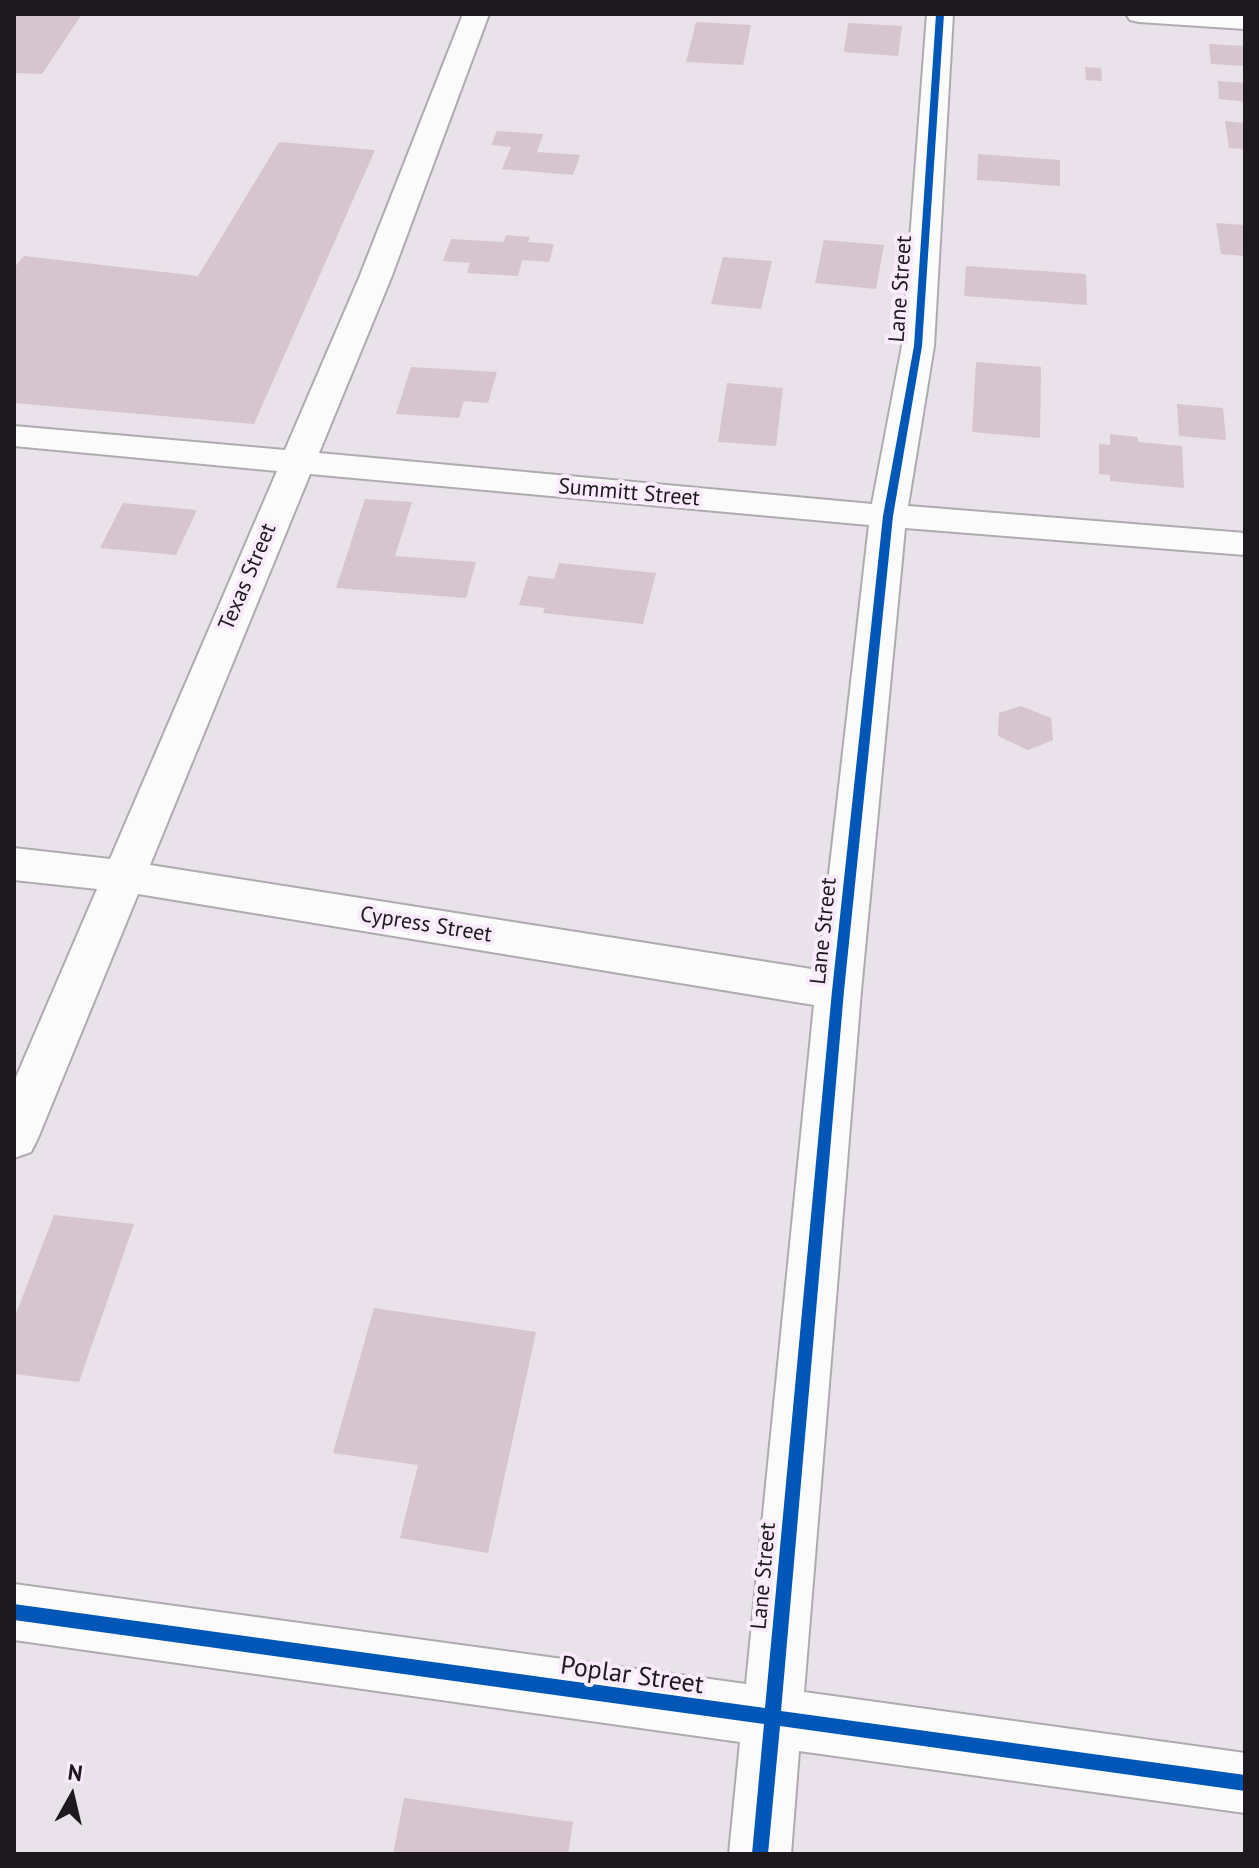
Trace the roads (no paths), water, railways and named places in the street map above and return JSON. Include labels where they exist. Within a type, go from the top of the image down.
[{"type":"street","name":"Texas Street","points":[[14,1138],[375,278],[476,14]]},
{"type":"street","name":"Lane Street","points":[[760,1854],[838,991],[888,516],[918,346],[940,14]]},
{"type":"street","points":[[1139,14],[1245,21]]},
{"type":"street","name":"Summitt Street","points":[[14,436],[888,516],[1245,544]]},
{"type":"street","name":"Cypress Street","points":[[14,864],[122,876],[838,991]]},
{"type":"street","name":"Poplar Street","points":[[14,1612],[1245,1783]]}]
